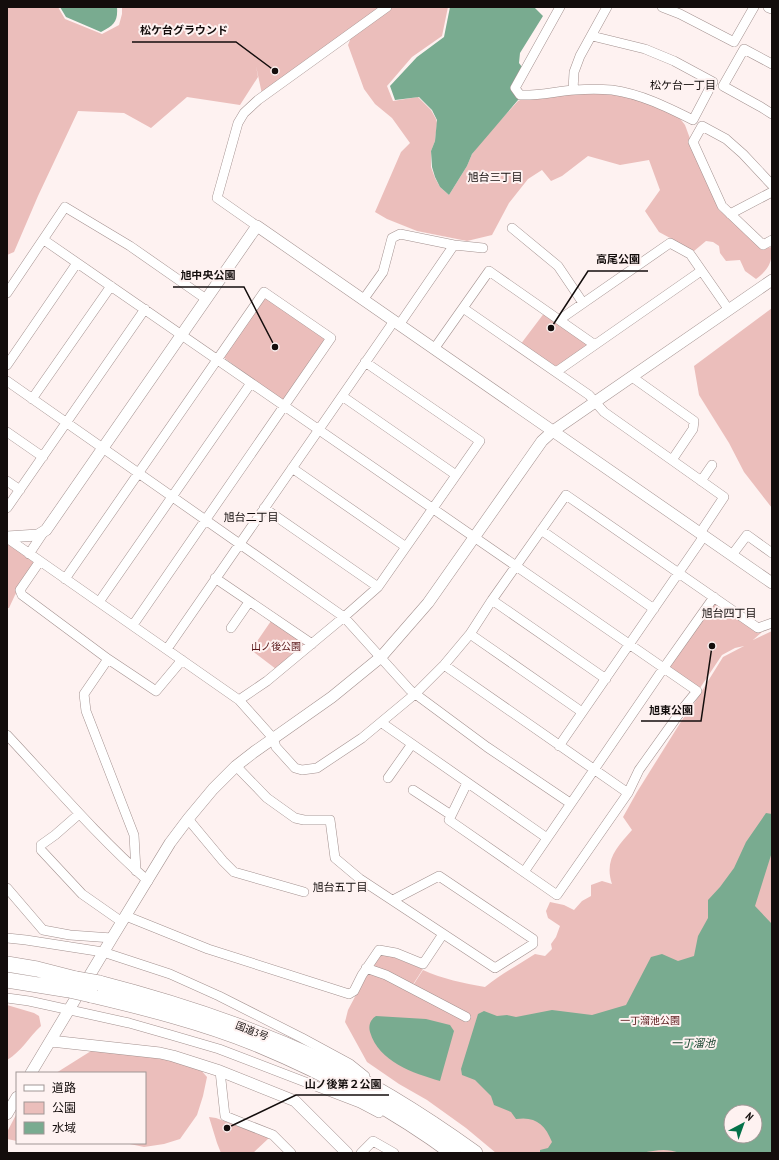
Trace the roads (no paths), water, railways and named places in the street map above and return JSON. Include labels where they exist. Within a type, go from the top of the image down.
[{"type":"highway","name":"国道3号","points":[[7,964],[37,969],[73,985]]},
{"type":"highway","name":"国道3号","points":[[7,980],[73,985],[160,1000],[260,1034],[350,1074],[450,1135],[475,1153]]},
{"type":"highway","name":"国道3号","points":[[95,989],[139,1006],[253,1043],[300,1063],[346,1086],[395,1114],[447,1149]]},
{"type":"street","points":[[387,7],[258,100],[244,113],[235,132],[217,198],[772,583]]},
{"type":"street","points":[[560,7],[515,88],[520,95],[573,90],[613,90],[658,103],[693,120],[713,82],[674,61],[645,49],[592,36]]},
{"type":"street","points":[[573,90],[574,72],[580,56],[607,7]]},
{"type":"street","points":[[662,7],[680,14],[734,42],[754,7]]},
{"type":"street","points":[[772,64],[744,49],[723,86],[772,114]]},
{"type":"street","points":[[772,185],[744,154],[726,139],[702,126],[693,142],[722,206],[763,245],[772,240]]},
{"type":"street","points":[[730,214],[772,192]]},
{"type":"street","points":[[7,293],[65,207],[130,246],[206,299]]},
{"type":"street","points":[[29,554],[257,226]]},
{"type":"street","points":[[512,228],[558,266],[583,303]]},
{"type":"street","points":[[363,300],[383,272],[392,238],[400,234],[454,246],[483,248]]},
{"type":"street","points":[[44,240],[697,692],[684,707],[639,770],[628,793],[557,895],[449,820],[467,784]]},
{"type":"street","points":[[559,320],[670,243],[690,254],[729,310]]},
{"type":"street","points":[[167,649],[365,362],[397,323],[454,246]]},
{"type":"street","points":[[7,365],[77,263]]},
{"type":"street","points":[[434,349],[489,271],[595,345]]},
{"type":"street","points":[[556,372],[701,271]]},
{"type":"street","points":[[7,276],[15,281]]},
{"type":"street","points":[[33,1072],[68,1010],[170,843],[213,789],[236,766],[332,697],[381,657],[428,603],[542,442],[553,431],[772,280]]},
{"type":"street","points":[[32,399],[111,286]]},
{"type":"street","points":[[65,579],[264,292],[331,338],[133,625]]},
{"type":"street","points":[[463,308],[556,372],[589,396],[604,412],[724,497],[679,574],[559,746]]},
{"type":"street","points":[[7,508],[145,310]]},
{"type":"street","points":[[239,700],[312,644],[378,587],[480,441],[365,362]]},
{"type":"street","points":[[632,377],[694,421],[693,429],[672,460]]},
{"type":"street","points":[[7,381],[344,616],[410,690],[487,746],[570,803]]},
{"type":"street","points":[[99,602],[251,383]]},
{"type":"street","points":[[342,396],[456,475]]},
{"type":"street","points":[[7,432],[43,457]]},
{"type":"street","points":[[701,481],[712,465]]},
{"type":"street","points":[[292,468],[406,547]]},
{"type":"street","points":[[7,481],[20,490]]},
{"type":"street","points":[[7,538],[239,700],[273,738],[276,747],[295,768],[302,770],[317,768],[362,738],[382,723],[444,666],[470,634],[492,600],[566,495],[758,628],[772,623]]},
{"type":"street","points":[[264,508],[378,587]]},
{"type":"street","points":[[541,530],[654,609]]},
{"type":"street","points":[[7,538],[38,535],[43,533]]},
{"type":"street","points":[[732,555],[746,535],[772,552]]},
{"type":"street","points":[[40,561],[20,590],[22,595],[108,659],[156,691],[182,660]]},
{"type":"street","points":[[215,578],[312,644]]},
{"type":"street","points":[[524,872],[570,803],[714,597]]},
{"type":"street","points":[[492,600],[606,679]]},
{"type":"street","points":[[231,628],[250,602]]},
{"type":"street","points":[[470,634],[582,712]]},
{"type":"street","points":[[108,659],[84,694],[86,711],[134,835],[136,871]]},
{"type":"street","points":[[444,666],[628,793]]},
{"type":"street","points":[[382,723],[467,784],[547,838]]},
{"type":"street","points":[[7,735],[79,814],[148,881]]},
{"type":"street","points":[[388,778],[412,744]]},
{"type":"street","points":[[236,766],[267,798],[295,818],[311,821],[330,820],[336,858],[360,879],[495,968],[533,944],[533,939],[439,876],[393,900]]},
{"type":"street","points":[[413,790],[451,815]]},
{"type":"street","points":[[79,814],[41,845],[41,850],[82,894],[124,919],[208,949],[349,994],[354,991],[366,968],[379,950],[396,953],[424,964],[443,934]]},
{"type":"street","points":[[188,819],[234,872],[304,892]]},
{"type":"street","points":[[7,888],[43,930],[70,935],[112,938]]},
{"type":"street","points":[[7,938],[103,952],[170,974],[220,996],[350,1064],[393,1099]]},
{"type":"street","points":[[366,968],[386,975],[466,1017]]},
{"type":"street","points":[[7,998],[129,1023],[219,1049],[360,1103],[447,1149]]},
{"type":"street","points":[[50,1042],[160,1053],[220,1071],[296,1101],[347,1153]]},
{"type":"street","points":[[220,1071],[225,1116],[273,1135],[288,1152]]},
{"type":"street","points":[[7,1114],[16,1099]]},
{"type":"street","points":[[361,1153],[373,1141],[394,1153]]},
{"type":"water","points":[[60,7],[117,7],[117,16],[112,25],[101,32],[66,17]]},
{"type":"water","points":[[450,7],[534,7],[543,16],[520,53],[519,63],[522,67],[518,100],[472,154],[467,166],[449,195],[440,187],[432,167],[431,151],[435,141],[437,120],[432,110],[419,97],[395,100],[390,86],[417,57],[444,37]]},
{"type":"water","name":"一丁溜池","points":[[766,813],[772,814],[772,852],[755,906],[772,926],[772,1153],[680,1153],[671,1150],[661,1150],[642,1153],[540,1153],[540,1150],[548,1148],[552,1142],[543,1126],[534,1120],[523,1118],[516,1119],[511,1112],[494,1105],[491,1096],[475,1080],[462,1075],[461,1069],[478,1014],[484,1011],[497,1016],[507,1015],[516,1017],[552,1010],[592,1015],[626,1005],[651,957],[662,954],[678,961],[694,956],[698,936],[708,918],[708,900],[734,868],[746,842]]},
{"type":"water","points":[[376,1016],[426,1019],[450,1025],[454,1031],[440,1081],[398,1065],[381,1051],[374,1042],[369,1029],[370,1022]]},
{"type":"place","name":"松ケ台グラウンド","points":[[275,71]]},
{"type":"place","name":"高尾公園","points":[[551,328]]},
{"type":"place","name":"旭中央公園","points":[[275,347]]},
{"type":"place","name":"旭東公園","points":[[712,646]]},
{"type":"place","name":"山ノ後第２公園","points":[[227,1128]]},
{"type":"district","name":"松ケ台一丁目","points":[[683,85]]},
{"type":"district","name":"旭台三丁目","points":[[495,177]]},
{"type":"district","name":"旭台二丁目","points":[[251,517]]},
{"type":"district","name":"旭台四丁目","points":[[729,613]]},
{"type":"district","name":"旭台五丁目","points":[[340,887]]},
{"type":"park label","name":"山ノ後公園","points":[[276,646]]},
{"type":"park label","name":"一丁溜池公園","points":[[650,1020]]}]
